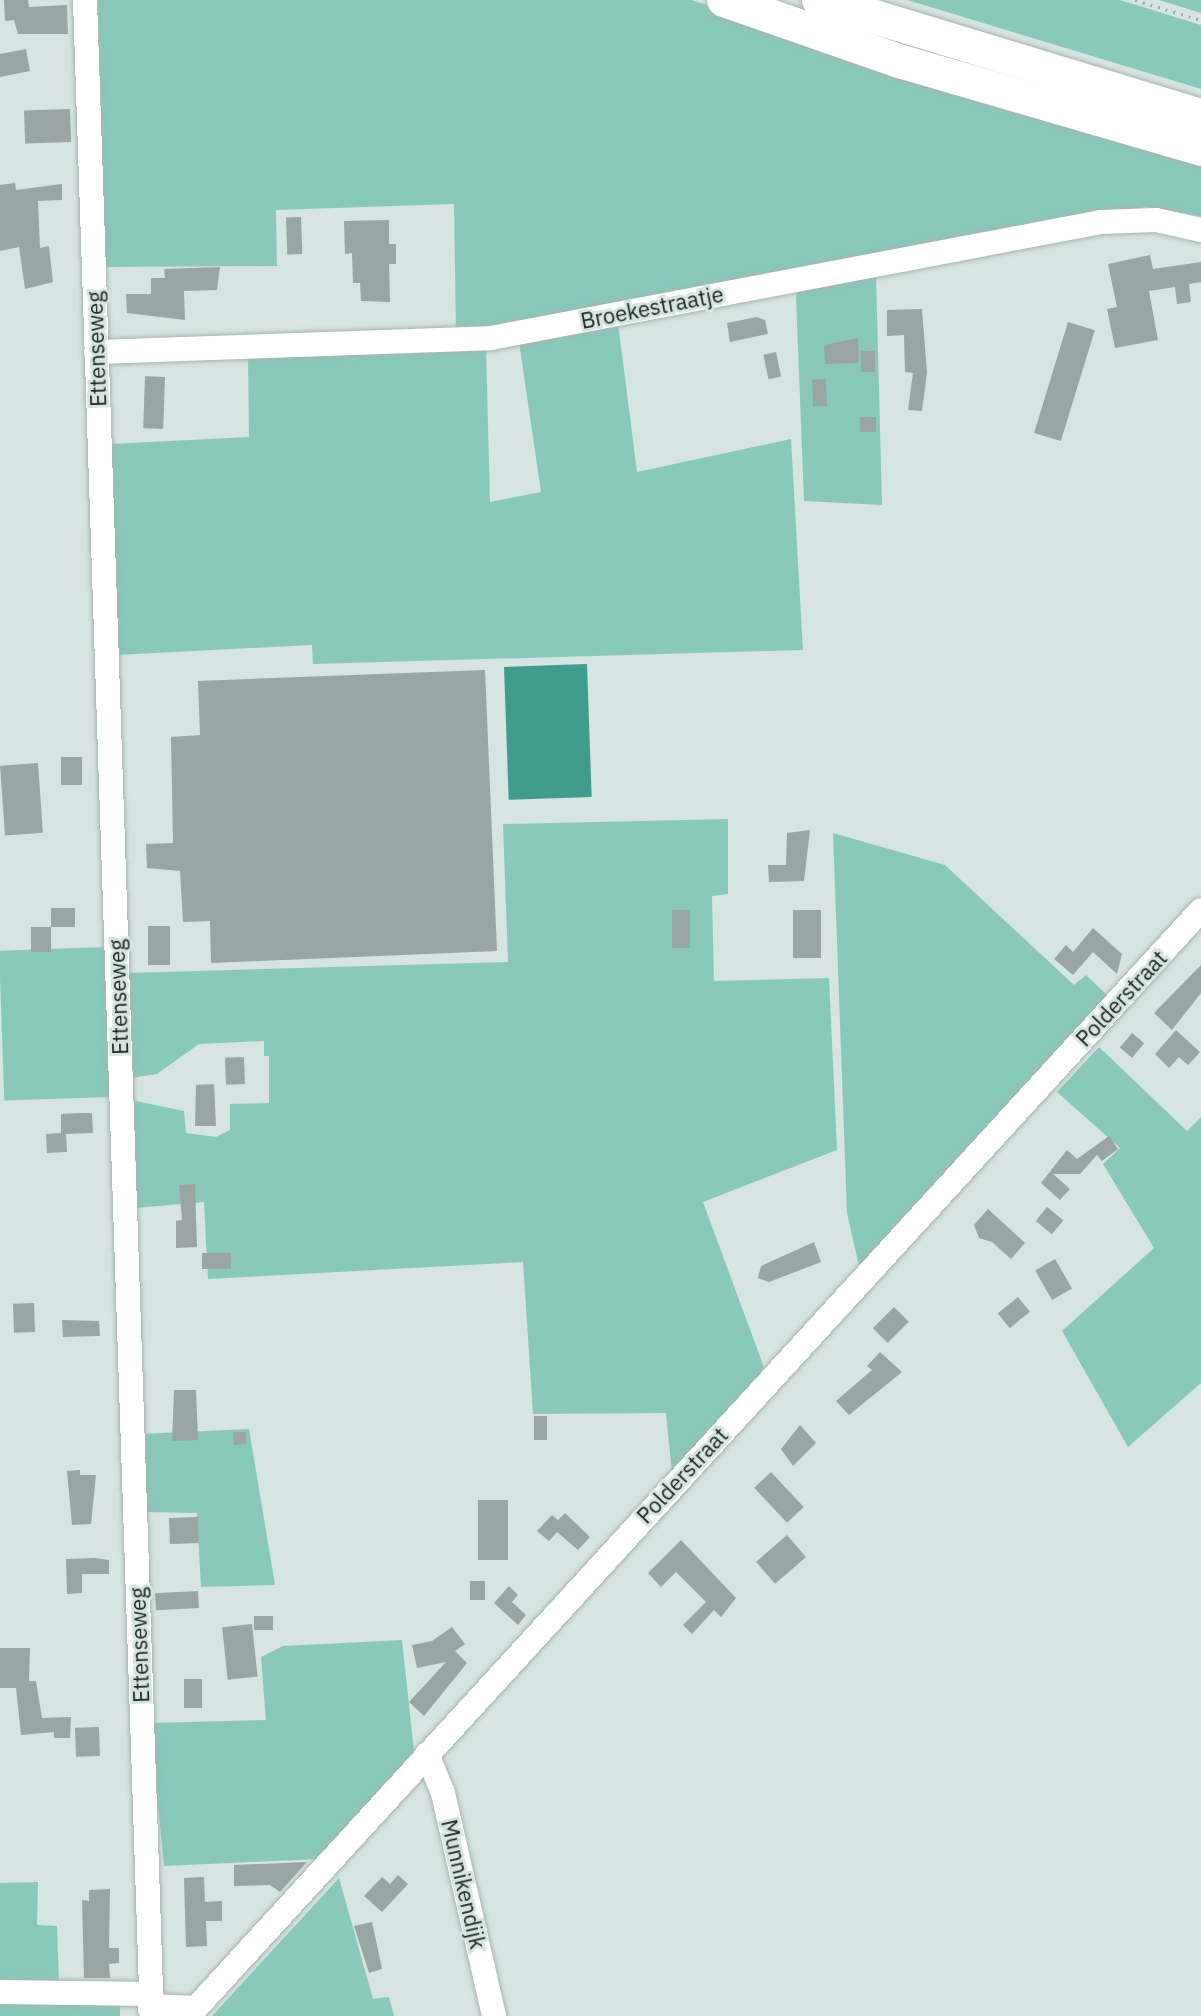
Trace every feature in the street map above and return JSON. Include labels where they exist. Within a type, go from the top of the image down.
[{"type":"highway","points":[[724,0],[899,61],[1201,149]]},
{"type":"highway","points":[[819,0],[1201,116]]},
{"type":"street","name":"Ettenseweg","points":[[85,0],[150,2005]]},
{"type":"street","name":"Broekestraatje","points":[[96,352],[491,338],[1101,222],[1156,220],[1201,230]]},
{"type":"street","name":"Polderstraat","points":[[150,2005],[196,2008],[1201,910]]},
{"type":"street","name":"Munnikendijk","points":[[427,1754],[443,1793],[494,2016]]},
{"type":"street","points":[[0,1992],[150,2005]]},
{"type":"path","points":[[1135,0],[1201,20]]},
{"type":"shaded area","points":[[98,0],[691,0],[1201,158],[1201,216],[1145,207],[456,334],[454,204],[276,210],[277,266],[105,267]]},
{"type":"shaded area","points":[[907,0],[1120,0],[1201,25],[1201,89]]},
{"type":"shaded area","points":[[1159,0],[1201,0],[1201,13]]},
{"type":"shaded area","points":[[876,274],[882,505],[804,501],[796,296],[798,291]]},
{"type":"shaded area","points":[[618,323],[637,472],[791,439],[803,650],[313,664],[312,645],[116,655],[111,444],[249,437],[248,357],[486,347],[490,502],[541,492],[519,342]]},
{"type":"shaded area","points":[[587,664],[592,797],[509,800],[504,667]]},
{"type":"shaded area","points":[[728,819],[728,894],[712,896],[714,981],[829,978],[837,1150],[703,1202],[765,1370],[672,1473],[666,1413],[533,1414],[523,1262],[208,1279],[204,1202],[135,1208],[131,1100],[184,1111],[186,1133],[216,1137],[230,1130],[230,1104],[269,1103],[269,1056],[264,1056],[264,1041],[199,1044],[157,1074],[131,1078],[128,973],[508,962],[503,824]]},
{"type":"shaded area","points":[[833,833],[945,865],[1074,985],[1086,975],[1107,995],[859,1266],[847,1213]]},
{"type":"shaded area","points":[[105,947],[110,1097],[4,1101],[0,951]]},
{"type":"shaded area","points":[[1099,1047],[1187,1131],[1201,1117],[1201,1383],[1128,1447],[1062,1331],[1154,1248],[1103,1164],[1120,1148],[1057,1092]]},
{"type":"shaded area","points":[[249,1429],[275,1585],[201,1587],[197,1513],[144,1512],[141,1434]]},
{"type":"shaded area","points":[[402,1640],[414,1752],[319,1859],[164,1866],[150,1723],[266,1720],[261,1657],[283,1646]]},
{"type":"shaded area","points":[[339,1878],[373,1999],[389,1997],[394,2016],[212,2016]]},
{"type":"shaded area","points":[[38,1882],[37,1925],[57,1926],[59,1985],[0,1984],[0,1883]]},
{"type":"shaded area","points":[[0,2002],[120,2006],[120,2016],[0,2016]]},
{"type":"building","points":[[4,0],[28,0],[29,7],[67,5],[68,34],[18,34],[14,20],[5,21]]},
{"type":"building","points":[[26,49],[30,71],[0,77],[0,54]]},
{"type":"building","points":[[70,109],[71,142],[25,144],[24,111]]},
{"type":"building","points":[[15,183],[16,190],[62,184],[62,200],[38,201],[40,248],[49,246],[53,282],[25,289],[19,247],[0,251],[0,185]]},
{"type":"building","points":[[301,217],[302,254],[287,255],[286,218]]},
{"type":"building","points":[[389,220],[389,244],[396,244],[396,264],[389,264],[390,302],[361,301],[360,283],[353,283],[352,253],[345,254],[344,221]]},
{"type":"building","points":[[1150,255],[1153,269],[1201,262],[1201,282],[1189,284],[1191,302],[1177,304],[1175,287],[1149,291],[1158,340],[1115,348],[1107,309],[1117,307],[1108,264]]},
{"type":"building","points":[[220,267],[217,290],[184,291],[185,320],[127,313],[126,294],[151,294],[151,278],[165,278],[164,269]]},
{"type":"building","points":[[922,309],[927,373],[922,411],[908,410],[913,373],[905,372],[904,335],[887,336],[887,310]]},
{"type":"building","points":[[757,317],[765,320],[768,334],[730,342],[727,323]]},
{"type":"building","points":[[1068,322],[1095,330],[1061,441],[1034,433]]},
{"type":"building","points":[[858,338],[859,363],[825,364],[824,345]]},
{"type":"building","points":[[861,351],[875,351],[875,372],[861,372]]},
{"type":"building","points":[[776,352],[781,376],[768,379],[763,355]]},
{"type":"building","points":[[145,376],[165,377],[163,429],[143,428]]},
{"type":"building","points":[[812,379],[826,379],[827,406],[813,406]]},
{"type":"building","points":[[860,417],[876,417],[876,432],[860,432]]},
{"type":"building","points":[[485,670],[497,951],[211,963],[210,921],[183,922],[180,871],[147,868],[146,844],[173,843],[171,737],[200,735],[198,681]]},
{"type":"building","points":[[61,757],[82,757],[82,785],[61,785]]},
{"type":"building","points":[[38,763],[43,833],[5,835],[0,766]]},
{"type":"building","points":[[810,830],[804,881],[769,882],[768,865],[786,865],[787,833]]},
{"type":"building","points":[[51,908],[75,908],[75,927],[51,927]]},
{"type":"building","points":[[672,910],[690,910],[690,948],[672,948]]},
{"type":"building","points":[[793,910],[821,910],[821,958],[793,958]]},
{"type":"building","points":[[148,926],[170,926],[170,965],[148,965]]},
{"type":"building","points":[[31,927],[51,927],[51,952],[31,952]]},
{"type":"building","points":[[1093,928],[1122,954],[1117,974],[1093,952],[1073,975],[1054,959],[1066,945],[1073,952]]},
{"type":"building","points":[[1201,965],[1201,993],[1172,1030],[1154,1013]]},
{"type":"building","points":[[1176,1030],[1200,1052],[1188,1065],[1179,1057],[1169,1068],[1155,1054]]},
{"type":"building","points":[[1132,1033],[1144,1043],[1132,1058],[1120,1048]]},
{"type":"building","points":[[244,1057],[245,1084],[226,1085],[225,1058]]},
{"type":"building","points":[[214,1084],[216,1126],[195,1126],[196,1085]]},
{"type":"building","points":[[92,1113],[93,1133],[66,1134],[67,1152],[47,1153],[46,1134],[61,1133],[61,1114]]},
{"type":"building","points":[[1109,1136],[1118,1149],[1102,1161],[1097,1155],[1080,1174],[1053,1174],[1070,1189],[1060,1200],[1041,1183],[1067,1150],[1077,1159]]},
{"type":"building","points":[[195,1184],[197,1247],[176,1248],[176,1221],[182,1220],[179,1185]]},
{"type":"building","points":[[1047,1207],[1063,1220],[1052,1234],[1036,1221]]},
{"type":"building","points":[[988,1209],[1025,1243],[1011,1259],[992,1242],[979,1238],[974,1225]]},
{"type":"building","points":[[814,1242],[821,1262],[769,1282],[758,1278],[761,1266]]},
{"type":"building","points":[[202,1253],[231,1253],[231,1269],[202,1269]]},
{"type":"building","points":[[1055,1259],[1072,1288],[1052,1300],[1035,1270]]},
{"type":"building","points":[[1018,1297],[1030,1312],[1010,1328],[998,1313]]},
{"type":"building","points":[[34,1303],[35,1332],[14,1333],[13,1304]]},
{"type":"building","points":[[894,1307],[909,1322],[888,1343],[873,1328]]},
{"type":"building","points":[[62,1320],[99,1321],[100,1336],[63,1337]]},
{"type":"building","points":[[880,1352],[902,1372],[849,1415],[836,1401],[872,1370],[867,1366]]},
{"type":"building","points":[[174,1390],[196,1390],[198,1440],[172,1441]]},
{"type":"building","points":[[534,1416],[547,1416],[547,1440],[534,1440]]},
{"type":"building","points":[[800,1425],[816,1443],[793,1466],[781,1449]]},
{"type":"building","points":[[233,1432],[246,1432],[246,1444],[234,1445]]},
{"type":"building","points":[[80,1470],[80,1475],[96,1475],[91,1524],[72,1525],[67,1471]]},
{"type":"building","points":[[771,1472],[804,1507],[787,1523],[754,1488]]},
{"type":"building","points":[[478,1500],[508,1500],[508,1560],[478,1560]]},
{"type":"building","points":[[565,1513],[590,1537],[578,1550],[557,1532],[549,1541],[537,1531],[552,1515],[558,1520]]},
{"type":"building","points":[[198,1517],[199,1543],[170,1544],[169,1518]]},
{"type":"building","points":[[787,1535],[806,1557],[775,1584],[756,1562]]},
{"type":"building","points":[[681,1540],[736,1598],[721,1617],[714,1610],[692,1634],[683,1625],[706,1602],[676,1572],[661,1587],[648,1573]]},
{"type":"building","points":[[66,1559],[109,1560],[109,1574],[82,1574],[82,1593],[67,1594]]},
{"type":"building","points":[[470,1581],[485,1581],[485,1600],[470,1600]]},
{"type":"building","points":[[509,1586],[518,1595],[512,1602],[526,1615],[518,1625],[494,1603]]},
{"type":"building","points":[[198,1591],[199,1608],[156,1610],[155,1593]]},
{"type":"building","points":[[254,1616],[273,1616],[273,1630],[254,1630]]},
{"type":"building","points":[[252,1624],[258,1677],[228,1680],[222,1627]]},
{"type":"building","points":[[452,1627],[465,1644],[455,1651],[467,1663],[424,1716],[409,1702],[446,1662],[417,1668],[412,1645],[432,1641]]},
{"type":"building","points":[[0,1648],[30,1648],[29,1681],[36,1681],[42,1718],[71,1717],[70,1738],[54,1738],[54,1732],[21,1735],[16,1688],[0,1688]]},
{"type":"building","points":[[184,1679],[202,1679],[202,1708],[184,1708]]},
{"type":"building","points":[[99,1727],[100,1756],[76,1757],[75,1728]]},
{"type":"building","points":[[307,1862],[280,1892],[270,1885],[234,1886],[234,1865]]},
{"type":"building","points":[[398,1875],[408,1884],[382,1912],[364,1896],[382,1877],[390,1884]]},
{"type":"building","points":[[204,1877],[205,1902],[222,1901],[222,1921],[206,1921],[207,1946],[186,1947],[184,1878]]},
{"type":"building","points":[[110,1889],[109,1948],[119,1948],[119,1963],[109,1964],[110,1978],[84,1978],[82,1900],[89,1901],[89,1890]]},
{"type":"building","points":[[372,1922],[382,1969],[369,1973],[354,1926]]}]
